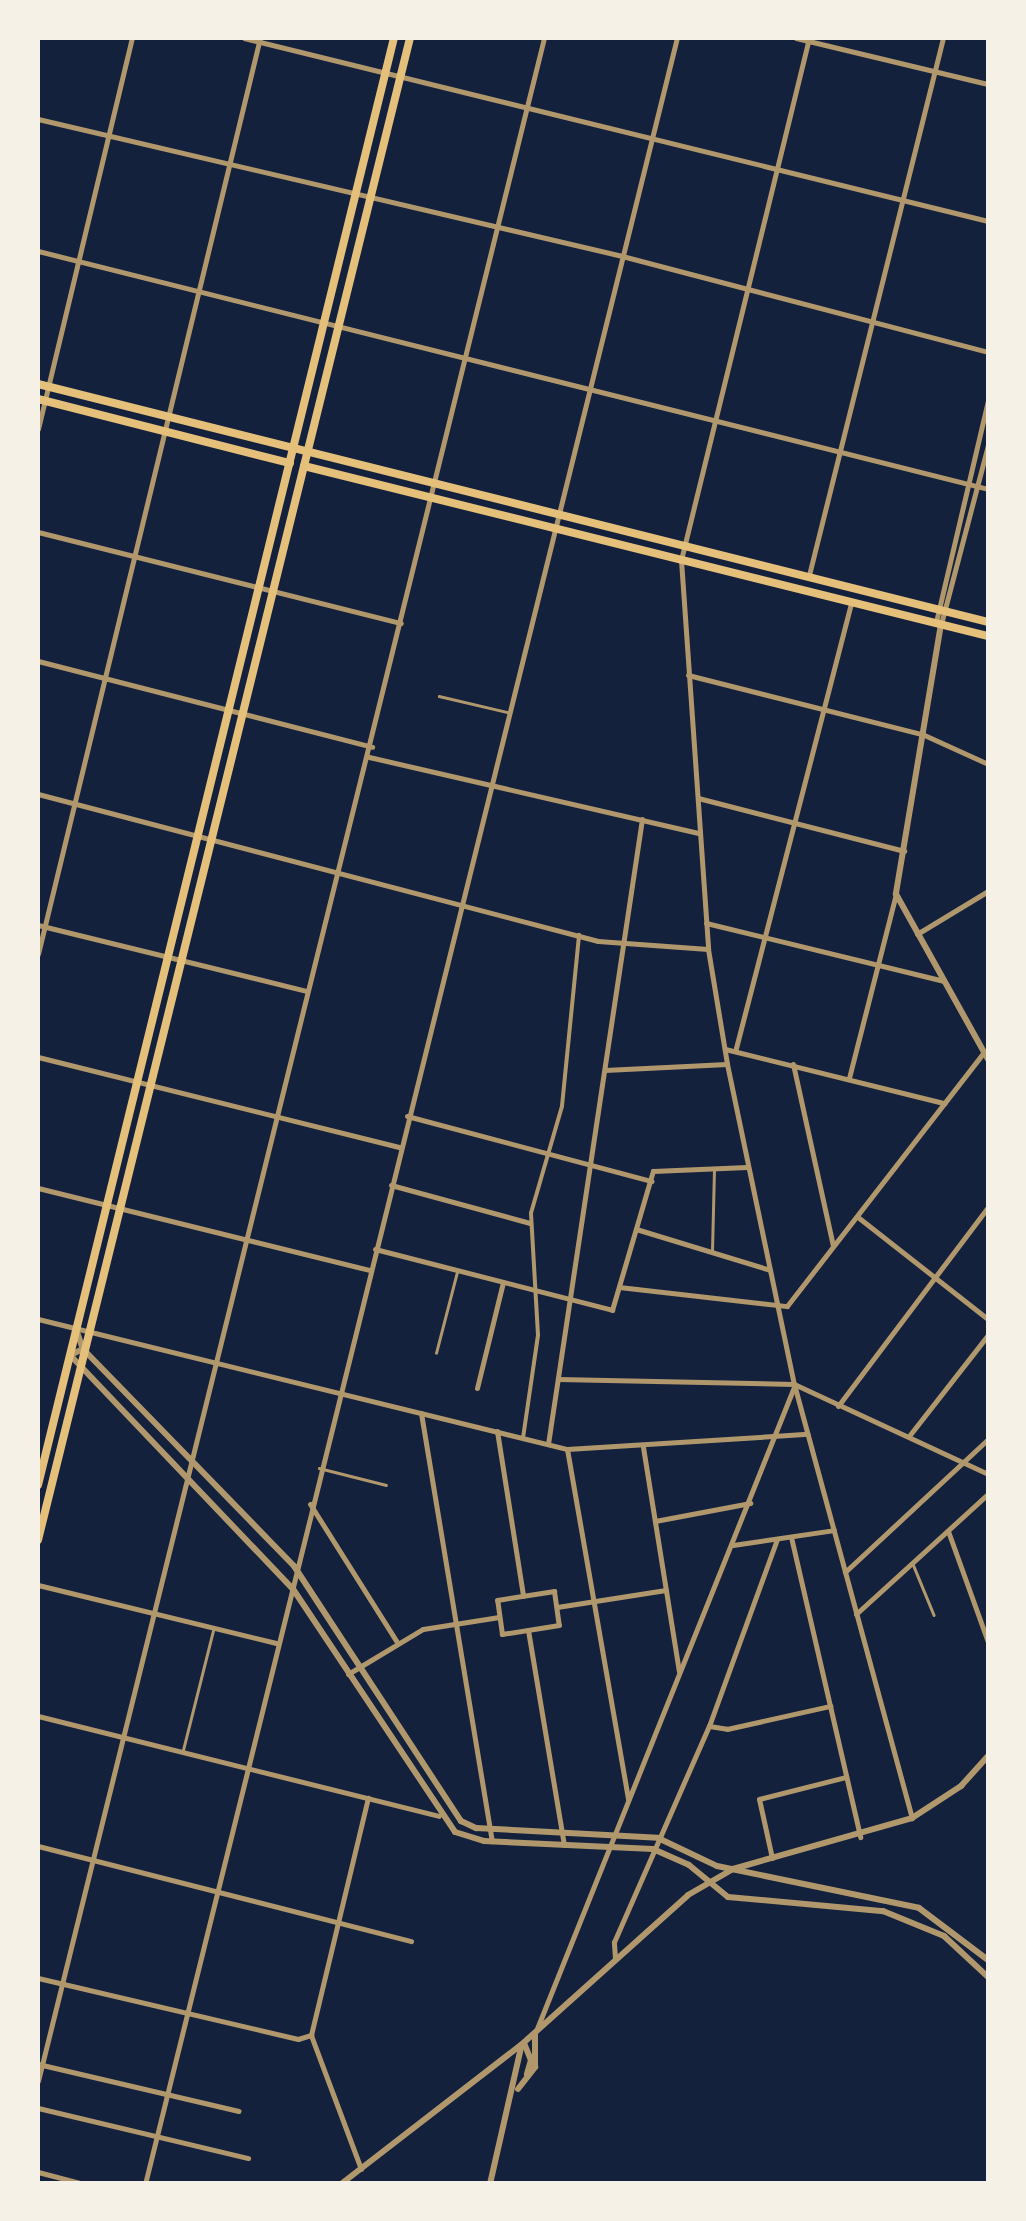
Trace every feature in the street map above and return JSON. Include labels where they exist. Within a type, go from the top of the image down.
[{"type":"main road","points":[[38,1485],[42,1453],[70,1355],[394,38]]},
{"type":"main road","points":[[38,1540],[410,38]]},
{"type":"main road","points":[[42,386],[988,622]]},
{"type":"main road","points":[[41,400],[988,636]]},
{"type":"main road","points":[[796,588],[804,577]]},
{"type":"street","points":[[38,429],[42,386],[132,38]]},
{"type":"street","points":[[244,38],[988,221]]},
{"type":"street","points":[[38,2081],[245,1239],[372,747],[544,38]]},
{"type":"street","points":[[144,2184],[244,1768],[293,1589],[294,1566],[677,38]]},
{"type":"street","points":[[796,38],[988,84]]},
{"type":"street","points":[[804,577],[840,452],[943,38]]},
{"type":"street","points":[[808,39],[681,560],[708,949],[727,1064],[794,1384],[912,1818]]},
{"type":"street","points":[[38,954],[41,926],[107,682],[166,417],[260,40]]},
{"type":"street","points":[[38,119],[356,197],[622,256],[988,352]]},
{"type":"street","points":[[38,251],[988,489]]},
{"type":"street","points":[[942,611],[988,401]]},
{"type":"street","points":[[850,1078],[896,894],[938,624],[988,446]]},
{"type":"street","points":[[38,532],[401,623]]},
{"type":"street","points":[[736,1048],[851,602]]},
{"type":"street","points":[[38,661],[107,682],[372,747]]},
{"type":"street","points":[[688,675],[922,734],[988,764]]},
{"type":"street","points":[[369,757],[699,833]]},
{"type":"street","points":[[38,794],[580,935],[623,944],[708,949]]},
{"type":"street","points":[[698,798],[904,851]]},
{"type":"street","points":[[548,1445],[642,819]]},
{"type":"street","points":[[917,934],[988,891]]},
{"type":"street","points":[[619,1286],[778,1308],[796,1298],[944,1103],[986,1055],[896,894]]},
{"type":"street","points":[[706,923],[944,981]]},
{"type":"street","points":[[41,926],[308,992]]},
{"type":"street","points":[[523,1438],[538,1344],[538,1291],[530,1223],[562,1106],[580,935]]},
{"type":"street","points":[[725,1048],[944,1103]]},
{"type":"street","points":[[38,1057],[400,1147]]},
{"type":"street","points":[[605,1070],[727,1064]]},
{"type":"street","points":[[794,1064],[834,1249]]},
{"type":"street","points":[[407,1116],[650,1181]]},
{"type":"street","points":[[374,1250],[612,1310],[654,1171],[747,1167]]},
{"type":"street","points":[[390,1185],[530,1223]]},
{"type":"street","points":[[38,1188],[369,1270]]},
{"type":"street","points":[[838,1406],[988,1207]]},
{"type":"street","points":[[859,1218],[988,1320]]},
{"type":"street","points":[[636,1229],[770,1270]]},
{"type":"street","points":[[477,1388],[503,1282]]},
{"type":"street","points":[[38,1320],[567,1449],[778,1440],[808,1434]]},
{"type":"street","points":[[76,1329],[83,1350],[294,1566],[452,1812],[476,1828],[658,1838],[733,1869],[918,1908],[944,1921],[988,1960]]},
{"type":"street","points":[[908,1436],[988,1335]]},
{"type":"street","points":[[83,1350],[70,1355],[293,1589],[439,1816],[470,1839],[653,1849],[689,1865],[728,1896],[838,1902],[918,1922],[944,1936],[988,1976]]},
{"type":"street","points":[[558,1379],[794,1384],[988,1474]]},
{"type":"street","points":[[516,2092],[535,2067],[535,2034],[778,1440],[794,1384]]},
{"type":"street","points":[[420,1413],[492,1841]]},
{"type":"street","points":[[497,1431],[523,1596]]},
{"type":"street","points":[[845,1572],[988,1439]]},
{"type":"street","points":[[643,1447],[680,1676]]},
{"type":"street","points":[[567,1449],[628,1801]]},
{"type":"street","points":[[856,1614],[988,1494]]},
{"type":"street","points":[[655,1521],[751,1502]]},
{"type":"street","points":[[310,1504],[397,1642]]},
{"type":"street","points":[[733,1546],[834,1530]]},
{"type":"street","points":[[948,1531],[988,1642]]},
{"type":"street","points":[[790,1536],[860,1836]]},
{"type":"street","points":[[615,1958],[614,1942],[708,1726],[777,1539]]},
{"type":"street","points":[[38,1585],[276,1642]]},
{"type":"street","points":[[556,1607],[666,1590]]},
{"type":"street","points":[[554,1591],[556,1607],[560,1625],[502,1634],[497,1600],[554,1591]]},
{"type":"street","points":[[348,1674],[397,1642],[456,1624],[500,1617]]},
{"type":"street","points":[[528,1630],[564,1845]]},
{"type":"street","points":[[708,1726],[727,1729],[830,1706]]},
{"type":"street","points":[[38,1716],[439,1816]]},
{"type":"street","points":[[341,2184],[523,2044],[615,1958],[709,1882],[733,1869],[860,1836],[912,1818],[961,1786],[988,1756]]},
{"type":"street","points":[[772,1858],[759,1799],[846,1777]]},
{"type":"street","points":[[361,2169],[311,2035],[368,1797]]},
{"type":"street","points":[[38,1846],[339,1919],[411,1941]]},
{"type":"street","points":[[38,1978],[298,2039],[311,2035]]},
{"type":"street","points":[[490,2184],[516,2092],[523,2044]]},
{"type":"street","points":[[40,2064],[240,2112]]},
{"type":"street","points":[[38,2108],[248,2158]]},
{"type":"street","points":[[38,2172],[84,2184]]},
{"type":"lane","points":[[438,696],[509,712]]},
{"type":"lane","points":[[712,1253],[714,1166]]},
{"type":"lane","points":[[436,1353],[457,1270]]},
{"type":"lane","points":[[319,1468],[386,1485]]},
{"type":"lane","points":[[913,1563],[934,1614]]},
{"type":"lane","points":[[183,1751],[214,1629]]}]
